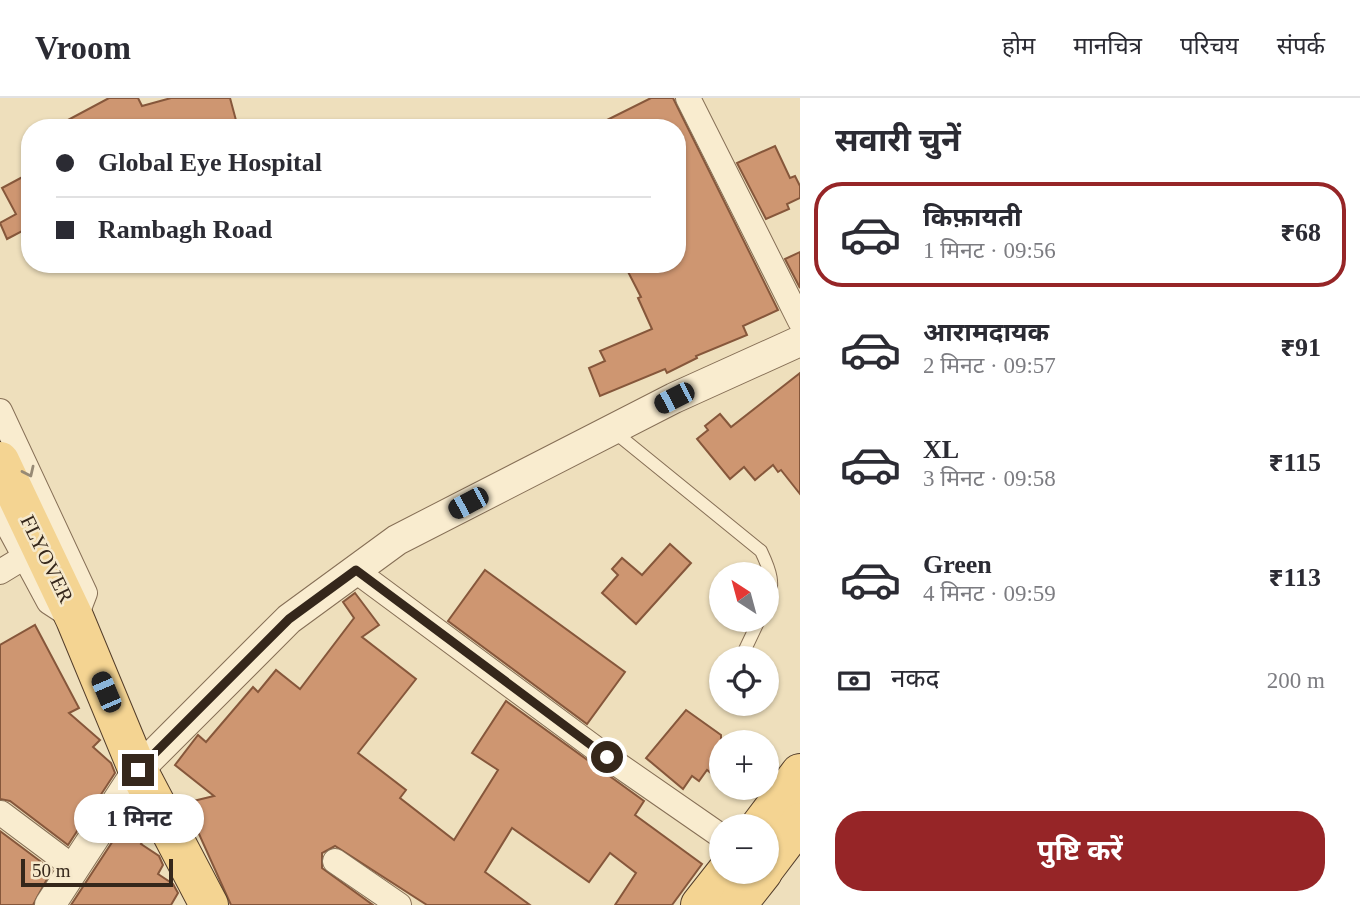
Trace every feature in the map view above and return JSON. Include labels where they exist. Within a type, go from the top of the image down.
[{"type":"main road","name":"FLYOVER","points":[[0,461],[68,603],[138,770],[209,905]]},
{"type":"main road","points":[[769,814],[800,773]]},
{"type":"main road","points":[[779,850],[800,822]]},
{"type":"main road","points":[[700,905],[717,884]]},
{"type":"main road","points":[[737,905],[754,884]]},
{"type":"street","points":[[688,98],[800,321]]},
{"type":"street","points":[[50,905],[138,770],[289,619],[397,540],[612,429],[800,341]]},
{"type":"street","points":[[0,411],[85,593],[68,603],[49,602],[0,512]]},
{"type":"street","points":[[0,572],[23,558]]},
{"type":"street","points":[[356,570],[607,757],[709,828]]},
{"type":"street","points":[[1,813],[73,867]]},
{"type":"street","points":[[335,861],[398,905]]},
{"type":"lane","points":[[612,429],[761,551],[765,562]]},
{"type":"building","points":[[109,98],[138,98],[142,106],[171,98],[230,98],[236,119],[70,119]]},
{"type":"building","points":[[651,98],[673,98],[683,119],[609,119]]},
{"type":"building","points":[[686,124],[778,310],[743,326],[747,335],[696,356],[697,358],[667,373],[665,369],[600,396],[589,368],[605,361],[600,351],[652,329],[638,298],[641,297],[629,273],[686,273]]},
{"type":"building","points":[[775,146],[790,178],[795,176],[800,186],[800,198],[787,204],[789,209],[766,219],[737,163]]},
{"type":"building","points":[[21,178],[21,232],[7,239],[0,223],[16,214],[2,188]]},
{"type":"building","points":[[800,252],[800,288],[785,259]]},
{"type":"building","points":[[800,373],[800,494],[781,470],[778,472],[773,465],[755,480],[744,467],[730,479],[697,439],[708,430],[705,426],[720,414],[731,427]]},
{"type":"building","points":[[670,544],[691,563],[636,624],[602,593],[618,575],[612,569],[622,558],[642,575]]},
{"type":"building","points":[[485,570],[625,672],[587,724],[448,621]]},
{"type":"building","points":[[355,593],[379,625],[362,637],[416,679],[358,753],[406,790],[400,798],[454,840],[498,770],[472,753],[506,701],[644,801],[635,815],[702,864],[672,905],[615,905],[636,873],[610,853],[589,882],[512,828],[485,872],[530,905],[427,905],[335,846],[322,853],[322,868],[373,905],[231,905],[185,803],[214,796],[175,765],[198,735],[206,742],[253,687],[258,692],[276,670],[300,689],[354,618],[343,602]]},
{"type":"building","points":[[35,625],[79,708],[69,713],[100,740],[93,747],[111,763],[115,773],[68,845],[10,801],[0,799],[0,645]]},
{"type":"building","points":[[686,710],[714,730],[709,730],[709,772],[707,770],[699,781],[692,776],[683,789],[646,758]]},
{"type":"building","points":[[126,821],[147,835],[141,844],[159,856],[163,865],[158,874],[173,884],[178,893],[171,905],[71,905]]},
{"type":"building","points":[[0,831],[52,870],[33,905],[0,905]]},
{"type":"route","points":[[138,770],[289,619],[356,570],[607,757]]}]
